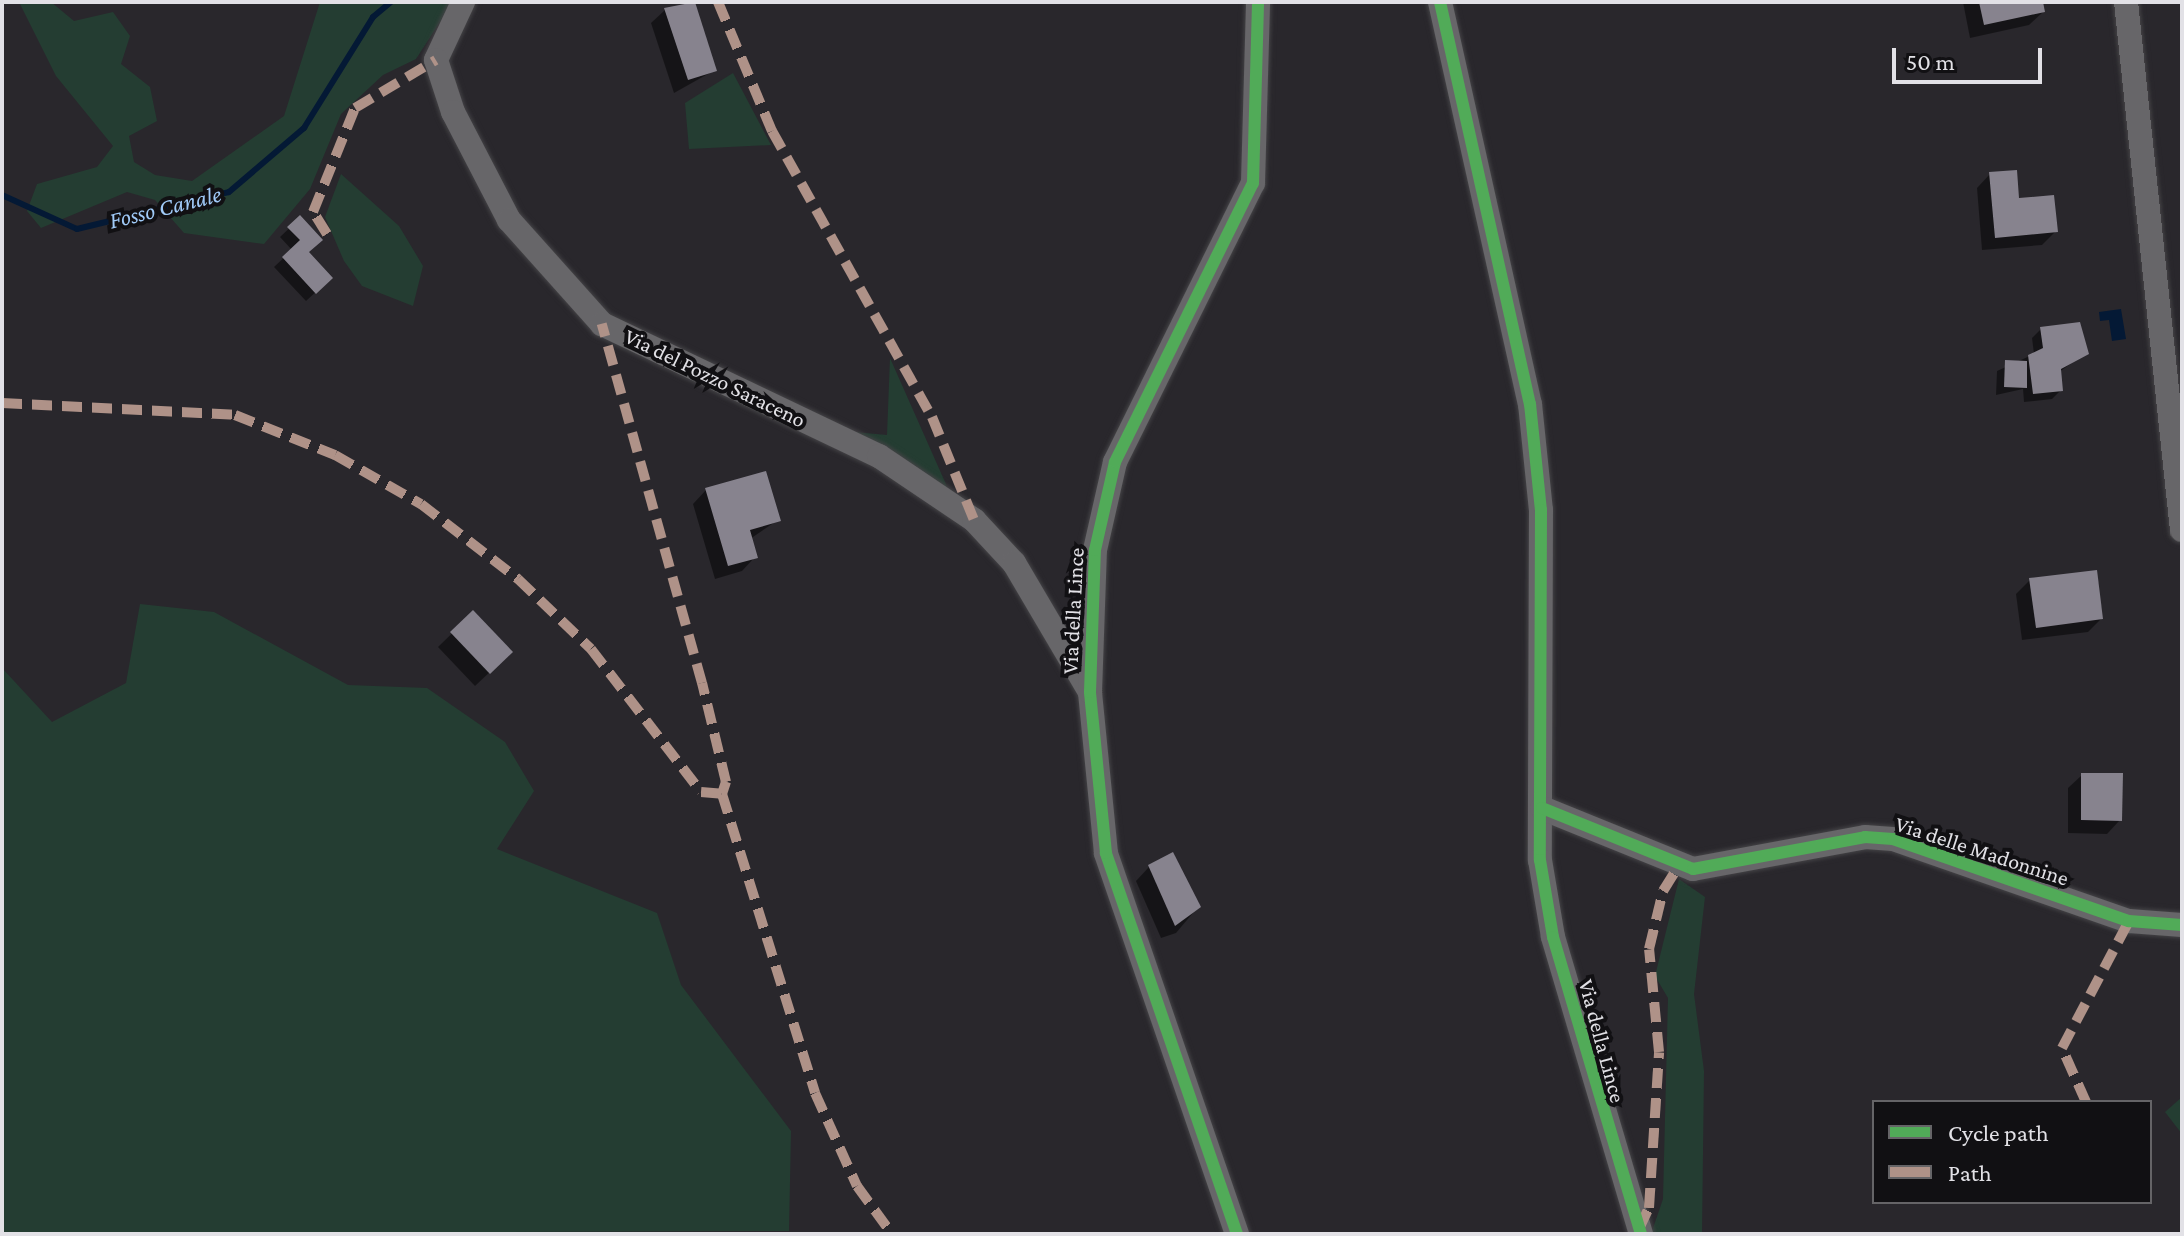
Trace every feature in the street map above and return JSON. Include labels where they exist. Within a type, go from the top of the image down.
[{"type":"street","name":"Via del Pozzo Saraceno","points":[[463,2],[436,60],[453,112],[509,220],[602,324],[879,456],[974,520],[1014,563],[1090,692]]},
{"type":"street","name":"Via della Lince","points":[[1237,1234],[1106,853],[1090,692],[1095,550],[1115,462],[1253,183],[1258,2]]},
{"type":"street","name":"Via della Lince","points":[[1440,2],[1530,404],[1541,510],[1540,860],[1553,937],[1641,1234]]},
{"type":"street","points":[[2126,2],[2179,459],[2182,530]]},
{"type":"street","name":"Via delle Madonnine","points":[[1542,808],[1693,869],[1865,837],[1893,839],[2129,921],[2182,925]]},
{"type":"green space","points":[[19,2],[51,2],[74,21],[113,12],[130,36],[121,64],[150,87],[157,121],[129,136],[134,162],[155,175],[192,181],[284,116],[320,2],[453,2],[416,59],[383,75],[341,114],[310,189],[264,244],[184,233],[155,200],[127,192],[41,228],[27,211],[37,184],[97,167],[113,146],[56,76]]},
{"type":"green space","points":[[733,73],[771,145],[689,149],[685,103]]},
{"type":"green space","points":[[341,174],[399,226],[423,266],[413,306],[362,286],[344,261],[325,217]]},
{"type":"green space","points":[[890,358],[949,491],[854,432],[887,435]]},
{"type":"green space","points":[[140,604],[214,612],[348,685],[427,688],[505,742],[534,791],[497,849],[657,913],[681,985],[791,1131],[789,1231],[2,1234],[2,668],[52,722],[126,683]]},
{"type":"green space","points":[[1679,879],[1705,897],[1694,994],[1704,1071],[1702,1234],[1651,1234],[1663,1199],[1668,998],[1655,976]]},
{"type":"green space","points":[[2182,1097],[2182,1134],[2165,1112]]},
{"type":"water","points":[[2121,309],[2126,339],[2112,341],[2109,320],[2100,321],[2099,312]]},
{"type":"building","points":[[695,2],[717,71],[688,80],[664,8]]},
{"type":"building","points":[[1979,2],[2043,2],[2045,12],[1984,25]]},
{"type":"building","points":[[2017,170],[2019,198],[2054,195],[2058,232],[1995,238],[1989,172]]},
{"type":"building","points":[[300,215],[323,240],[309,252],[333,278],[316,294],[282,257],[300,240],[287,227]]},
{"type":"building","points":[[2080,322],[2089,354],[2061,369],[2063,391],[2033,394],[2028,355],[2043,348],[2040,327]]},
{"type":"building","points":[[2005,360],[2027,361],[2027,388],[2004,387]]},
{"type":"building","points":[[766,471],[781,521],[750,530],[758,558],[728,566],[705,488]]},
{"type":"building","points":[[2097,570],[2103,619],[2036,628],[2029,578]]},
{"type":"building","points":[[473,610],[513,652],[490,674],[450,632]]},
{"type":"building","points":[[2081,773],[2123,773],[2122,821],[2081,820]]},
{"type":"building","points":[[1173,852],[1201,907],[1175,926],[1148,865]]},
{"type":"waterway","name":"Fosso Canale","points":[[2,195],[77,229],[229,192],[304,128],[373,17],[391,2]]},
{"type":"marked path","points":[[718,2],[772,131],[932,417],[974,520]]},
{"type":"marked path","points":[[327,234],[313,212],[355,108],[436,60]]},
{"type":"marked path","points":[[2,403],[235,415],[335,455],[421,504],[518,579],[591,649],[701,792],[722,794],[726,782],[702,683],[602,324]]},
{"type":"marked path","points":[[722,794],[815,1093],[857,1186],[892,1234]]},
{"type":"marked path","points":[[1639,1229],[1649,1208],[1659,1052],[1649,949],[1663,891],[1679,865]]},
{"type":"marked path","points":[[2085,1100],[2062,1048],[2129,921]]},
{"type":"cycle path","points":[[1237,1234],[1106,853],[1090,692],[1095,550],[1115,462],[1253,183],[1258,2]]},
{"type":"cycle path","points":[[1440,2],[1530,404],[1541,510],[1540,860],[1553,937],[1641,1234]]},
{"type":"cycle path","points":[[1542,808],[1693,869],[1865,837],[1893,839],[2129,921],[2182,925]]}]
